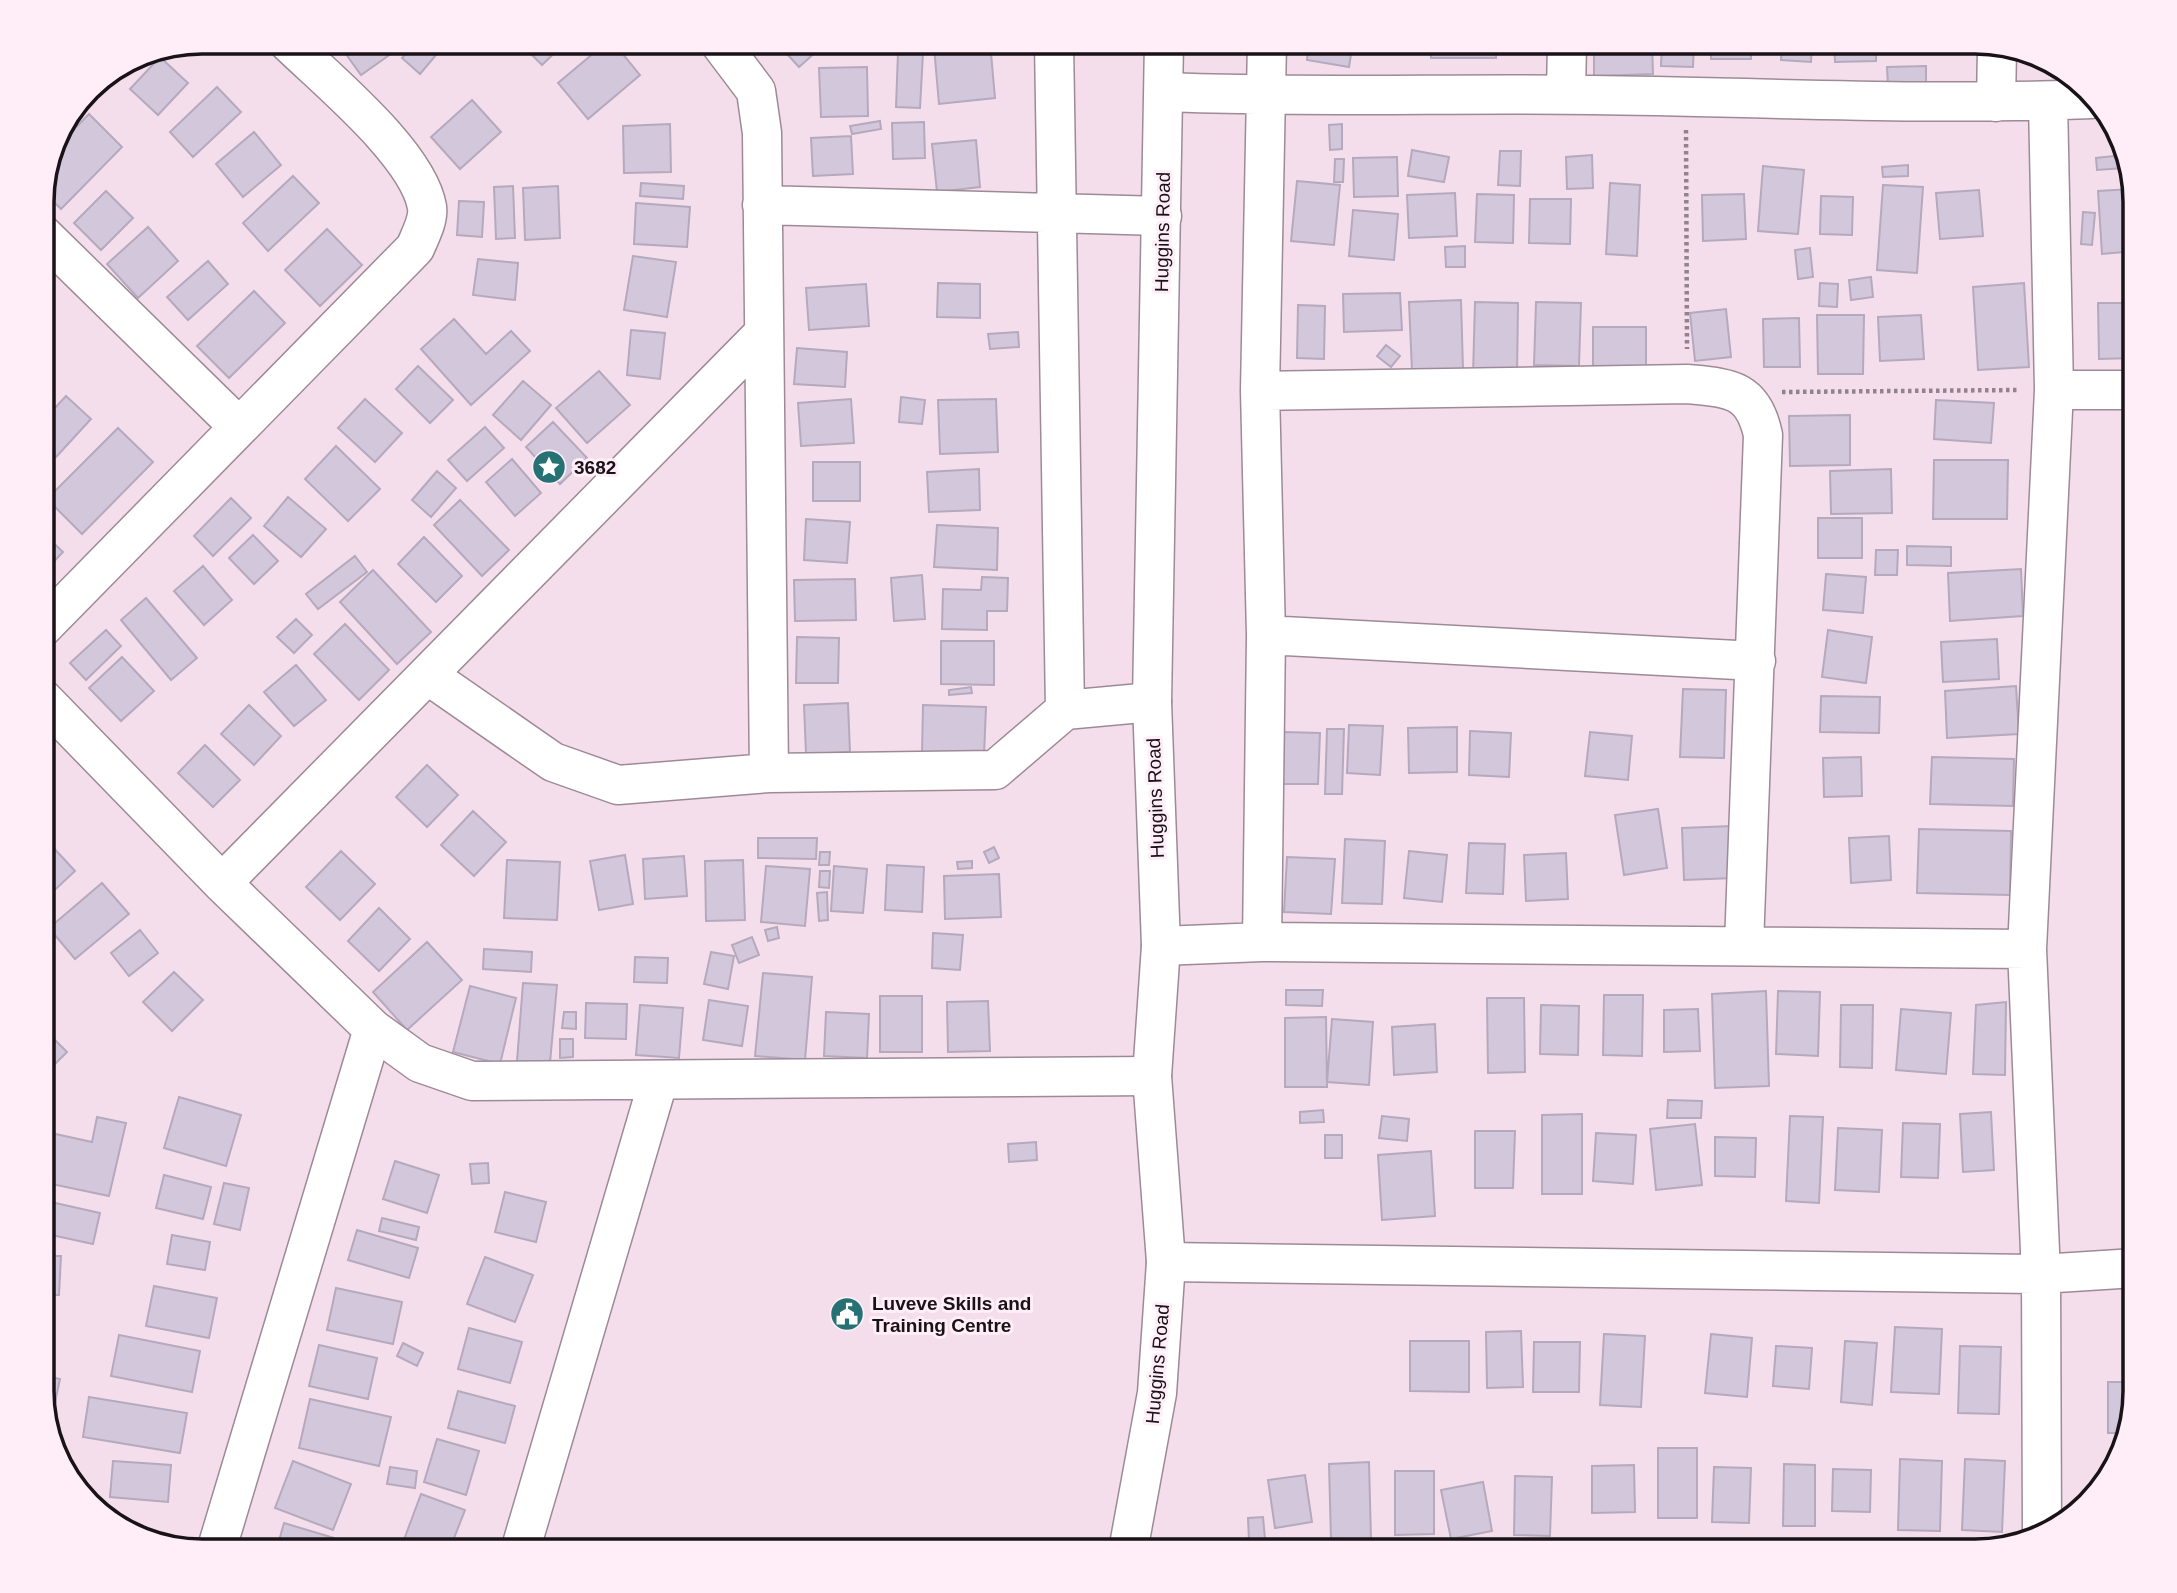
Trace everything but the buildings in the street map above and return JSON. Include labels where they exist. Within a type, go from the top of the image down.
[{"type":"street","points":[[55,615],[415,248],[427,209],[420,186],[404,157],[300,54]]},
{"type":"street","points":[[728,54],[756,91],[762,133],[769,773]]},
{"type":"street","points":[[1054,54],[1065,710]]},
{"type":"street","name":"Huggins Road","points":[[1130,1539],[1157,1393],[1166,1262],[1152,1076],[1161,946],[1152,702],[1164,54]]},
{"type":"street","points":[[1262,942],[1266,635],[1260,391],[1268,96],[1266,54]]},
{"type":"street","points":[[1566,94],[1567,54]]},
{"type":"street","points":[[1996,102],[1997,56]]},
{"type":"street","points":[[1164,92],[1268,96],[1566,94],[1996,102],[2080,99]]},
{"type":"street","points":[[2042,1522],[2041,1274],[2027,949],[2054,390],[2048,101]]},
{"type":"street","points":[[762,205],[1162,216]]},
{"type":"street","points":[[55,247],[239,427]]},
{"type":"street","points":[[222,883],[429,676],[764,333]]},
{"type":"street","points":[[1260,391],[1687,384],[1738,393],[1758,411],[1763,435],[1744,945]]},
{"type":"street","points":[[2054,390],[2123,390]]},
{"type":"street","points":[[1266,635],[1756,661]]},
{"type":"street","points":[[429,676],[553,762],[618,785],[769,773],[995,770],[1065,710],[1152,702]]},
{"type":"street","points":[[55,711],[222,883],[373,1029],[420,1063],[472,1081],[658,1082],[1152,1076]]},
{"type":"street","points":[[1161,946],[1262,942],[2027,949]]},
{"type":"street","points":[[220,1539],[373,1029]]},
{"type":"street","points":[[524,1539],[658,1082]]},
{"type":"street","points":[[1166,1262],[2041,1274],[2123,1269]]},
{"type":"path","points":[[1686,96],[1687,384]]},
{"type":"path","points":[[1738,393],[2054,390]]},
{"type":"place","name":"3682","points":[[549,467]]},
{"type":"place","name":"Luveve Skills and Training Centre","points":[[847,1314]]}]
